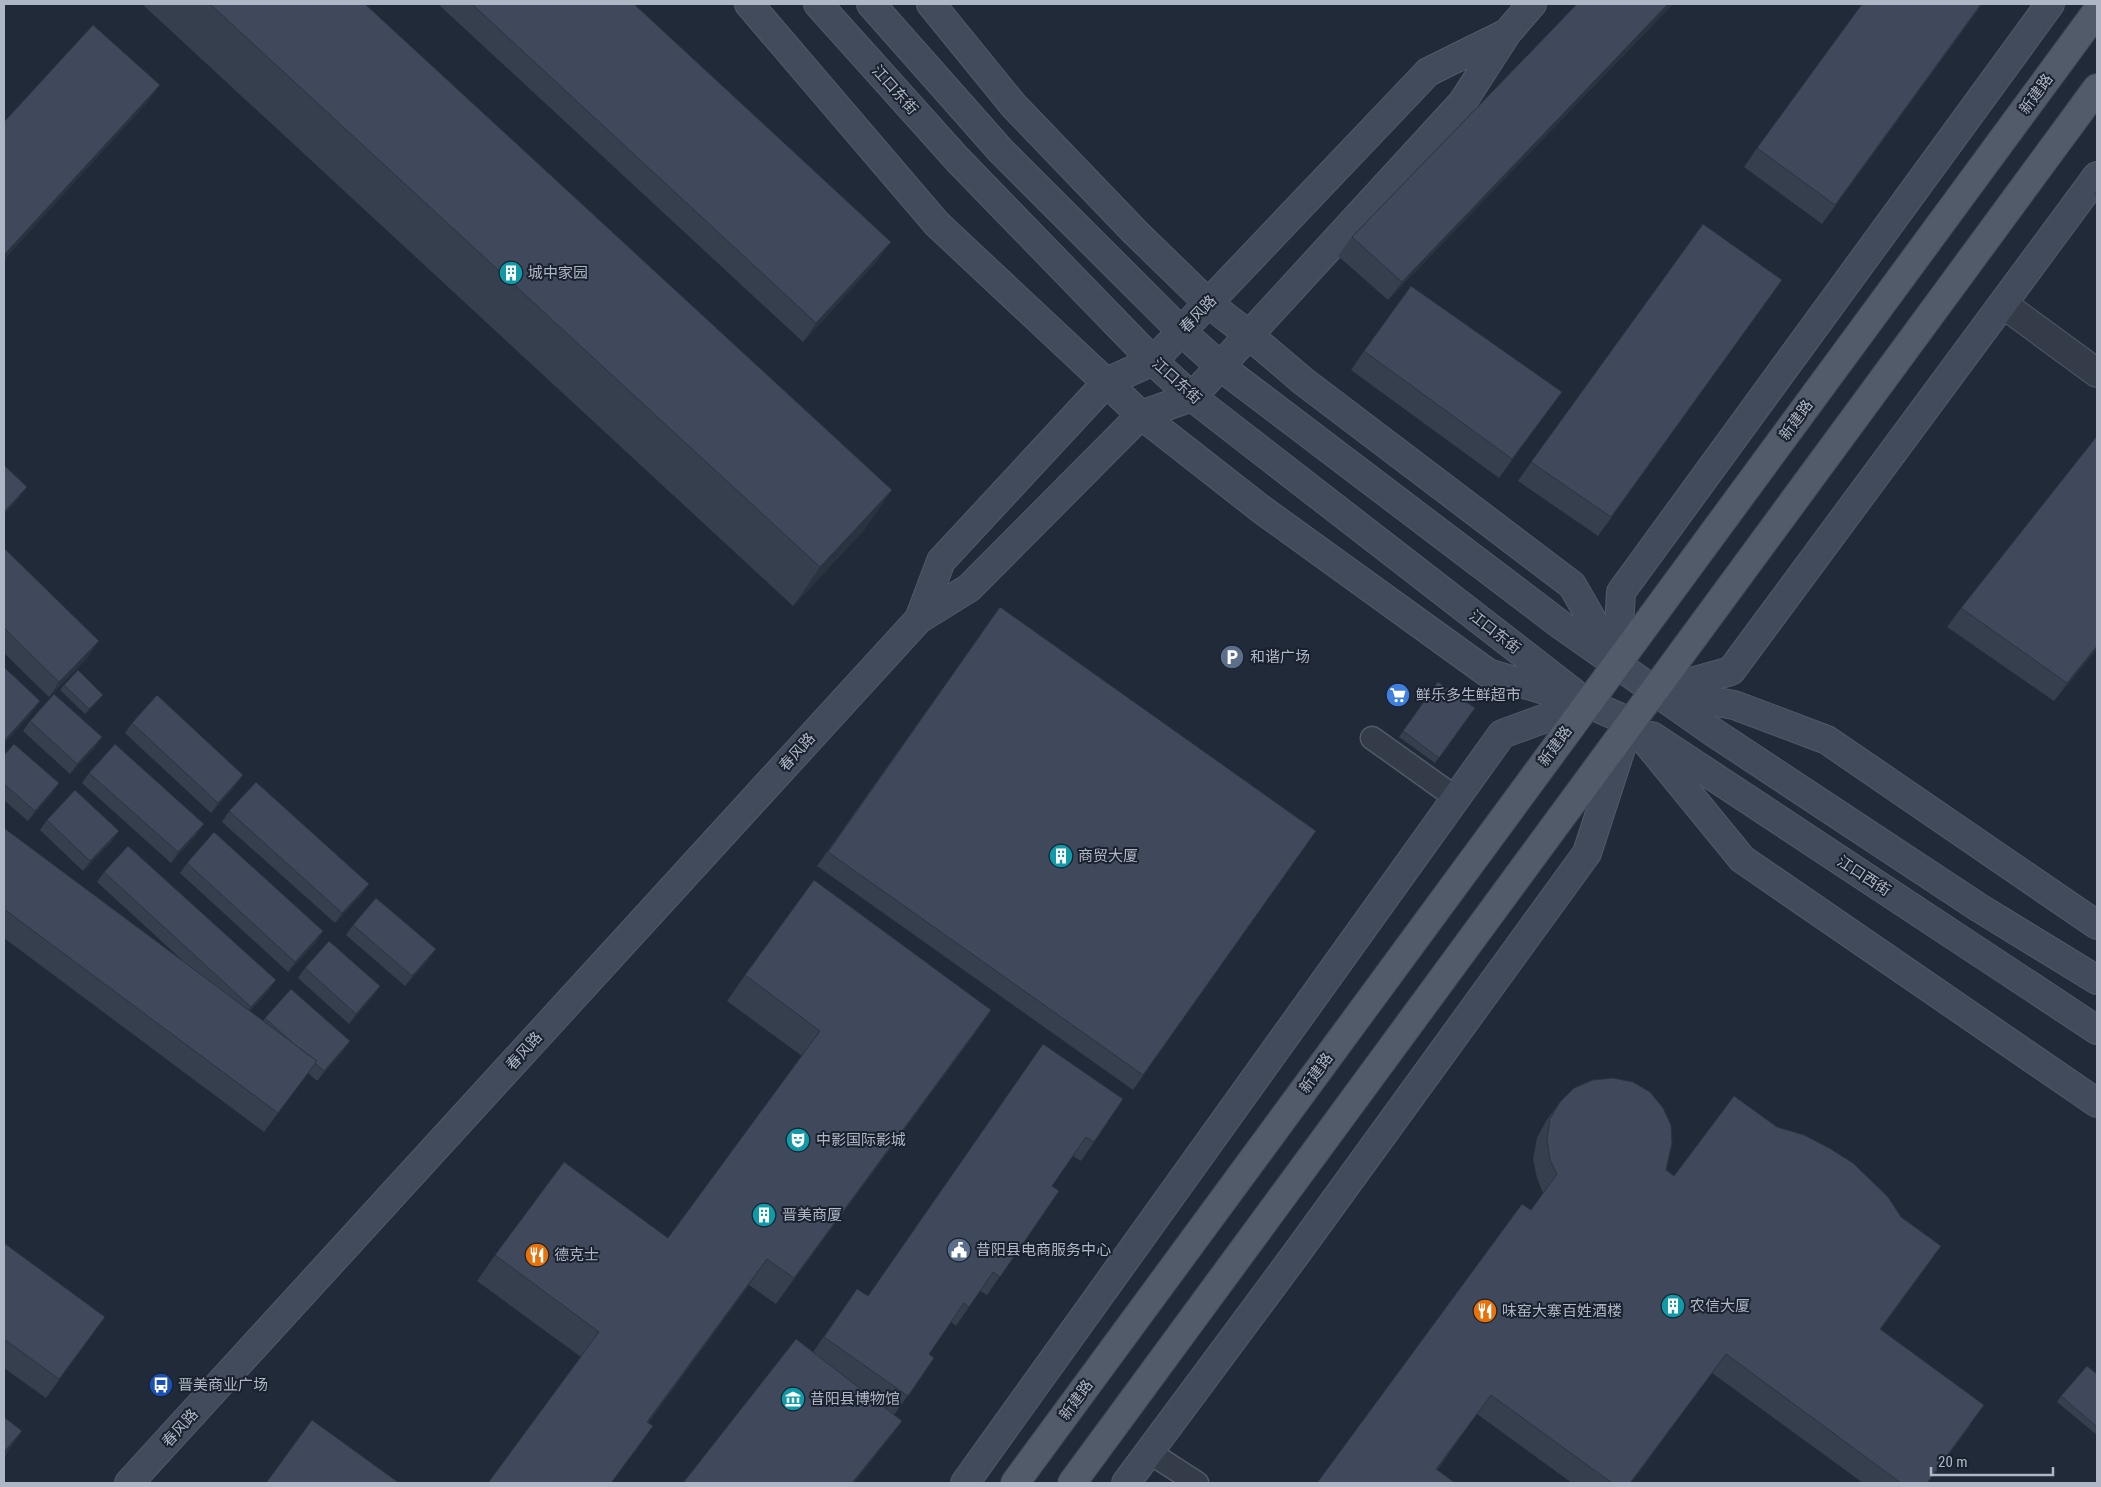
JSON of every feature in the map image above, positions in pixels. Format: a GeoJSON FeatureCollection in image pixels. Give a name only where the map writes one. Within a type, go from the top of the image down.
{"type":"FeatureCollection","features":[{"type":"Feature","properties":{"kind":"main road"},"geometry":{"type":"LineString","coordinates":[[749,4],[937,224],[1142,414],[1261,510],[1488,673],[1587,703]]}},
{"type":"Feature","properties":{"kind":"main road","name":"江口东街"},"geometry":{"type":"LineString","coordinates":[[818,4],[958,160],[1153,361],[1192,397],[1587,703]]}},
{"type":"Feature","properties":{"kind":"main road"},"geometry":{"type":"LineString","coordinates":[[871,4],[1001,151],[1181,331],[1221,366],[1561,625],[1655,692],[1978,907],[2097,980]]}},
{"type":"Feature","properties":{"kind":"main road"},"geometry":{"type":"LineString","coordinates":[[931,4],[1014,106],[1135,232],[1208,303],[1250,335],[1303,381],[1572,585],[1617,664]]}},
{"type":"Feature","properties":{"kind":"main road","name":"春风路"},"geometry":{"type":"LineString","coordinates":[[129,1483],[919,619],[969,588],[1142,414],[1192,397],[1462,103],[1507,32],[1532,4]]}},
{"type":"Feature","properties":{"kind":"main road"},"geometry":{"type":"LineString","coordinates":[[1617,664],[1621,592],[2050,4]]}},
{"type":"Feature","properties":{"kind":"main road","name":"新建路"},"geometry":{"type":"LineString","coordinates":[[1015,1483],[2097,11]]}},
{"type":"Feature","properties":{"kind":"main road","name":"春风路"},"geometry":{"type":"LineString","coordinates":[[919,619],[941,561],[1107,382],[1153,361],[1428,72],[1507,32]]}},
{"type":"Feature","properties":{"kind":"main road"},"geometry":{"type":"LineString","coordinates":[[1072,1483],[2097,88]]}},
{"type":"Feature","properties":{"kind":"main road"},"geometry":{"type":"LineString","coordinates":[[1655,692],[1731,671],[2097,176]]}},
{"type":"Feature","properties":{"kind":"main road"},"geometry":{"type":"LineString","coordinates":[[1655,692],[1734,705],[1827,740],[2097,925]]}},
{"type":"Feature","properties":{"kind":"main road"},"geometry":{"type":"LineString","coordinates":[[965,1483],[1502,734],[1587,703]]}},
{"type":"Feature","properties":{"kind":"main road","name":"江口西街"},"geometry":{"type":"LineString","coordinates":[[1587,703],[1630,722],[2097,1030]]}},
{"type":"Feature","properties":{"kind":"main road"},"geometry":{"type":"LineString","coordinates":[[1630,722],[1742,859],[2097,1103]]}},
{"type":"Feature","properties":{"kind":"main road"},"geometry":{"type":"LineString","coordinates":[[1126,1483],[1587,853],[1630,722]]}},
{"type":"Feature","properties":{"kind":"street"},"geometry":{"type":"LineString","coordinates":[[2003,304],[2097,373]]}},
{"type":"Feature","properties":{"kind":"lane"},"geometry":{"type":"LineString","coordinates":[[1372,738],[1456,798]]}},
{"type":"Feature","properties":{"kind":"lane"},"geometry":{"type":"LineString","coordinates":[[1149,1452],[1197,1483]]}},
{"type":"Feature","properties":{"kind":"building"},"geometry":{"type":"Polygon","coordinates":[[[210,4],[365,4],[892,490],[820,567],[210,4]]]}},
{"type":"Feature","properties":{"kind":"building"},"geometry":{"type":"Polygon","coordinates":[[[472,4],[634,4],[891,242],[816,323],[472,4]]]}},
{"type":"Feature","properties":{"kind":"building"},"geometry":{"type":"Polygon","coordinates":[[[1577,4],[1668,4],[1402,282],[1352,237],[1577,4]]]}},
{"type":"Feature","properties":{"kind":"building"},"geometry":{"type":"Polygon","coordinates":[[[1862,4],[1981,4],[1835,205],[1757,148],[1862,4]]]}},
{"type":"Feature","properties":{"kind":"building"},"geometry":{"type":"Polygon","coordinates":[[[93,25],[160,85],[4,255],[4,122],[93,25]]]}},
{"type":"Feature","properties":{"kind":"building"},"geometry":{"type":"Polygon","coordinates":[[[1703,224],[1782,280],[1611,517],[1531,462],[1703,224]]]}},
{"type":"Feature","properties":{"kind":"building"},"geometry":{"type":"Polygon","coordinates":[[[1411,286],[1562,392],[1512,459],[1364,351],[1411,286]]]}},
{"type":"Feature","properties":{"kind":"building"},"geometry":{"type":"Polygon","coordinates":[[[2097,436],[2097,646],[2067,683],[1961,608],[2097,436]]]}},
{"type":"Feature","properties":{"kind":"building"},"geometry":{"type":"Polygon","coordinates":[[[4,465],[27,487],[4,512],[4,465]]]}},
{"type":"Feature","properties":{"kind":"building"},"geometry":{"type":"Polygon","coordinates":[[[4,548],[99,641],[59,682],[4,628],[4,548]]]}},
{"type":"Feature","properties":{"kind":"building","name":"商贸大厦"},"geometry":{"type":"Polygon","coordinates":[[[1000,607],[1316,831],[1143,1075],[828,852],[1000,607]]]}},
{"type":"Feature","properties":{"kind":"building"},"geometry":{"type":"Polygon","coordinates":[[[4,667],[40,701],[4,741],[4,667]]]}},
{"type":"Feature","properties":{"kind":"building"},"geometry":{"type":"Polygon","coordinates":[[[78,670],[103,695],[89,709],[64,685],[78,670]]]}},
{"type":"Feature","properties":{"kind":"building"},"geometry":{"type":"Polygon","coordinates":[[[1438,682],[1475,708],[1439,758],[1403,731],[1438,682]]]}},
{"type":"Feature","properties":{"kind":"building"},"geometry":{"type":"Polygon","coordinates":[[[54,694],[102,737],[77,764],[30,721],[54,694]]]}},
{"type":"Feature","properties":{"kind":"building"},"geometry":{"type":"Polygon","coordinates":[[[157,695],[243,775],[218,803],[132,723],[157,695]]]}},
{"type":"Feature","properties":{"kind":"building"},"geometry":{"type":"Polygon","coordinates":[[[14,744],[59,783],[35,811],[4,784],[4,755],[14,744]]]}},
{"type":"Feature","properties":{"kind":"building"},"geometry":{"type":"Polygon","coordinates":[[[115,744],[204,824],[178,852],[89,773],[115,744]]]}},
{"type":"Feature","properties":{"kind":"building"},"geometry":{"type":"Polygon","coordinates":[[[256,782],[369,884],[342,913],[229,811],[256,782]]]}},
{"type":"Feature","properties":{"kind":"building"},"geometry":{"type":"Polygon","coordinates":[[[75,790],[119,831],[90,861],[47,820],[75,790]]]}},
{"type":"Feature","properties":{"kind":"building"},"geometry":{"type":"Polygon","coordinates":[[[4,828],[317,1061],[278,1113],[4,909],[4,828]]]}},
{"type":"Feature","properties":{"kind":"building"},"geometry":{"type":"Polygon","coordinates":[[[214,832],[323,931],[295,962],[187,863],[214,832]]]}},
{"type":"Feature","properties":{"kind":"building"},"geometry":{"type":"Polygon","coordinates":[[[128,846],[276,980],[251,1007],[104,872],[128,846]]]}},
{"type":"Feature","properties":{"kind":"building","name":"晋美商厦"},"geometry":{"type":"Polygon","coordinates":[[[814,880],[991,1010],[794,1278],[767,1259],[647,1422],[653,1426],[611,1483],[488,1483],[599,1332],[495,1255],[564,1162],[668,1238],[820,1031],[745,975],[814,880]]]}},
{"type":"Feature","properties":{"kind":"building"},"geometry":{"type":"Polygon","coordinates":[[[376,898],[436,949],[412,976],[353,925],[376,898]]]}},
{"type":"Feature","properties":{"kind":"building"},"geometry":{"type":"Polygon","coordinates":[[[329,941],[380,986],[356,1014],[305,968],[329,941]]]}},
{"type":"Feature","properties":{"kind":"building"},"geometry":{"type":"Polygon","coordinates":[[[291,989],[350,1041],[324,1071],[315,1063],[317,1061],[294,1044],[265,1018],[291,989]]]}},
{"type":"Feature","properties":{"kind":"building","name":"昔阳县电商服务中心"},"geometry":{"type":"Polygon","coordinates":[[[1043,1044],[1123,1099],[1094,1142],[1086,1137],[1052,1186],[1059,1191],[1000,1277],[993,1272],[969,1307],[964,1303],[929,1354],[934,1358],[908,1396],[824,1337],[857,1289],[868,1296],[1043,1044]]]}},
{"type":"Feature","properties":{"kind":"building","name":"农信大厦"},"geometry":{"type":"Polygon","coordinates":[[[1613,1078],[1633,1082],[1650,1092],[1663,1108],[1671,1125],[1672,1143],[1666,1170],[1674,1176],[1734,1096],[1777,1127],[1804,1135],[1853,1163],[1888,1197],[1901,1217],[1941,1246],[1880,1329],[1984,1405],[1927,1483],[1901,1483],[1726,1354],[1630,1483],[1612,1483],[1491,1395],[1436,1469],[1455,1483],[1317,1483],[1522,1204],[1531,1210],[1557,1174],[1550,1160],[1547,1140],[1550,1119],[1560,1102],[1574,1088],[1593,1080],[1613,1078]]]}},
{"type":"Feature","properties":{"kind":"building"},"geometry":{"type":"Polygon","coordinates":[[[4,1243],[105,1317],[59,1379],[4,1339],[4,1243]]]}},
{"type":"Feature","properties":{"kind":"building","name":"昔阳县博物馆"},"geometry":{"type":"Polygon","coordinates":[[[796,1339],[902,1421],[852,1483],[683,1483],[796,1339]]]}},
{"type":"Feature","properties":{"kind":"building"},"geometry":{"type":"Polygon","coordinates":[[[2087,1366],[2097,1374],[2097,1427],[2061,1396],[2087,1366]]]}},
{"type":"Feature","properties":{"kind":"building"},"geometry":{"type":"Polygon","coordinates":[[[4,1417],[22,1431],[4,1452],[4,1417]]]}},
{"type":"Feature","properties":{"kind":"building"},"geometry":{"type":"Polygon","coordinates":[[[312,1420],[399,1483],[266,1483],[312,1420]]]}},
{"type":"Feature","properties":{"kind":"place","name":"城中家园"},"geometry":{"type":"Point","coordinates":[511,273]}},
{"type":"Feature","properties":{"kind":"place","name":"和谐广场"},"geometry":{"type":"Point","coordinates":[1232,657]}},
{"type":"Feature","properties":{"kind":"place","name":"鲜乐多生鲜超市"},"geometry":{"type":"Point","coordinates":[1398,695]}},
{"type":"Feature","properties":{"kind":"place","name":"商贸大厦"},"geometry":{"type":"Point","coordinates":[1061,856]}},
{"type":"Feature","properties":{"kind":"place","name":"中影国际影城"},"geometry":{"type":"Point","coordinates":[798,1140]}},
{"type":"Feature","properties":{"kind":"place","name":"晋美商厦"},"geometry":{"type":"Point","coordinates":[764,1215]}},
{"type":"Feature","properties":{"kind":"place","name":"昔阳县电商服务中心"},"geometry":{"type":"Point","coordinates":[959,1250]}},
{"type":"Feature","properties":{"kind":"place","name":"德克士"},"geometry":{"type":"Point","coordinates":[537,1255]}},
{"type":"Feature","properties":{"kind":"place","name":"农信大厦"},"geometry":{"type":"Point","coordinates":[1673,1306]}},
{"type":"Feature","properties":{"kind":"place","name":"味窑大寨百姓酒楼"},"geometry":{"type":"Point","coordinates":[1485,1311]}},
{"type":"Feature","properties":{"kind":"place","name":"晋美商业广场"},"geometry":{"type":"Point","coordinates":[161,1385]}},
{"type":"Feature","properties":{"kind":"place","name":"昔阳县博物馆"},"geometry":{"type":"Point","coordinates":[793,1399]}}]}
